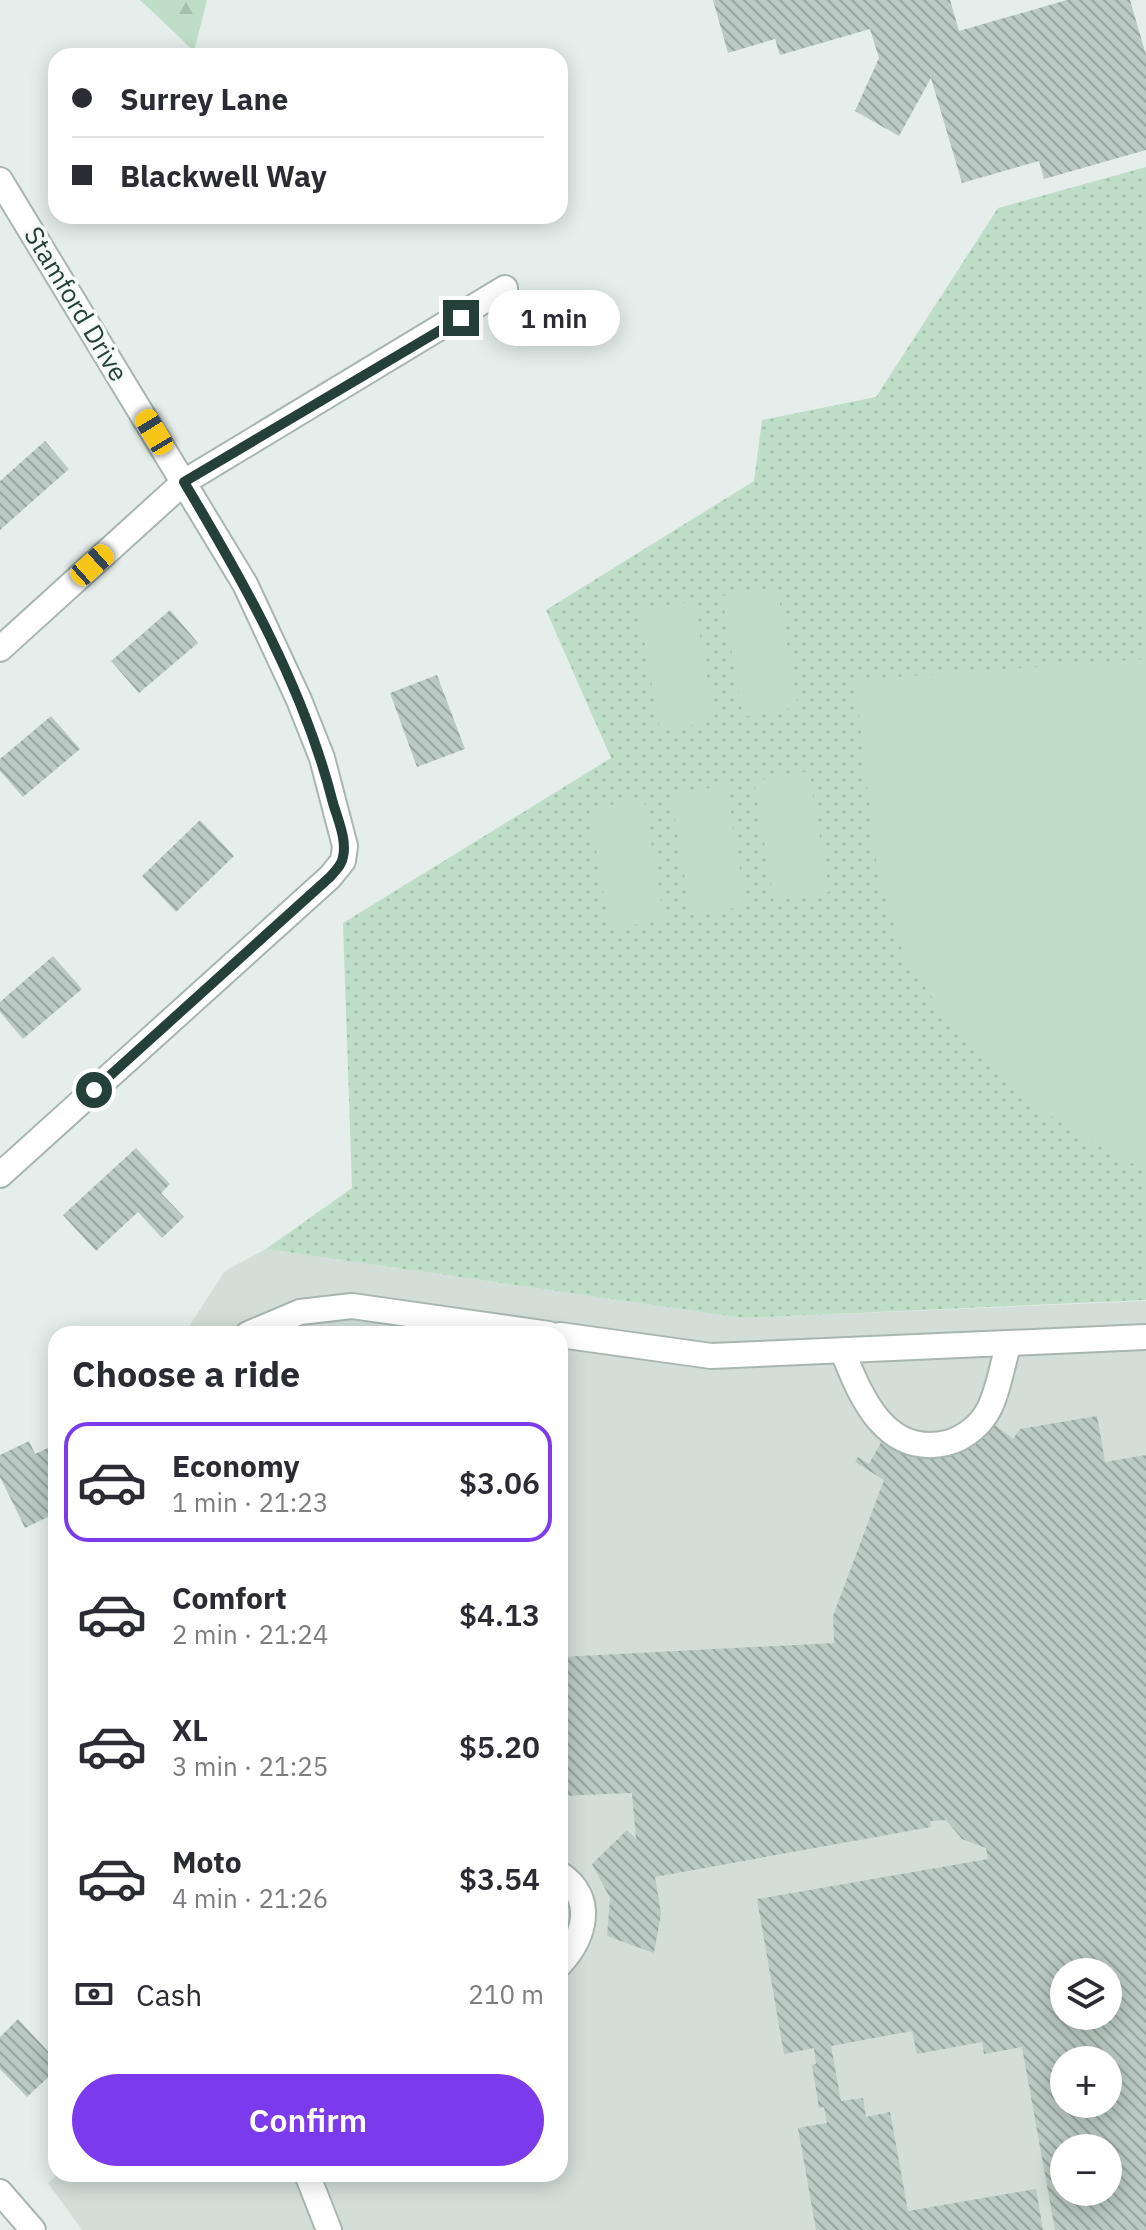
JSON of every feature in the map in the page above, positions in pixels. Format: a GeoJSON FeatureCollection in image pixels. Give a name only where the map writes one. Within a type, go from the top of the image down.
{"type":"FeatureCollection","features":[{"type":"Feature","properties":{"kind":"street","name":"Stamford Drive"},"geometry":{"type":"LineString","coordinates":[[0,180],[245,584],[299,700],[322,758],[345,846],[343,861],[330,877],[0,1175]]}},
{"type":"Feature","properties":{"kind":"street"},"geometry":{"type":"LineString","coordinates":[[0,649],[184,482],[505,288]]}},
{"type":"Feature","properties":{"kind":"street"},"geometry":{"type":"LineString","coordinates":[[267,1326],[300,1312],[352,1306],[493,1326]]}},
{"type":"Feature","properties":{"kind":"street"},"geometry":{"type":"LineString","coordinates":[[568,1336],[711,1356],[1009,1343],[1145,1343]]}},
{"type":"Feature","properties":{"kind":"street"},"geometry":{"type":"LineString","coordinates":[[843,1352],[860,1395],[873,1416],[895,1436],[912,1443],[931,1445],[949,1442],[978,1425],[990,1408],[1009,1343]]}},
{"type":"Feature","properties":{"kind":"street"},"geometry":{"type":"LineString","coordinates":[[568,1883],[581,1897],[584,1917],[579,1940],[568,1954]]}},
{"type":"Feature","properties":{"kind":"street"},"geometry":{"type":"LineString","coordinates":[[310,2182],[329,2230]]}},
{"type":"Feature","properties":{"kind":"street"},"geometry":{"type":"LineString","coordinates":[[0,2192],[33,2230]]}},
{"type":"Feature","properties":{"kind":"shaded area"},"geometry":{"type":"Polygon","coordinates":[[[266,1249],[743,1318],[1146,1301],[1146,2230],[82,2230],[48,2183],[568,2182],[568,1326],[189,1326],[225,1271],[266,1249]]]}},
{"type":"Feature","properties":{"kind":"green space"},"geometry":{"type":"Polygon","coordinates":[[[140,0],[207,0],[195,48],[191,48],[140,0]]]}},
{"type":"Feature","properties":{"kind":"green space"},"geometry":{"type":"Polygon","coordinates":[[[1146,167],[1146,1300],[743,1318],[266,1249],[352,1188],[343,923],[611,758],[546,610],[754,481],[762,420],[876,397],[998,208],[1146,167]]]}},
{"type":"Feature","properties":{"kind":"green space"},"geometry":{"type":"Polygon","coordinates":[[[777,587],[798,707],[743,717],[722,596],[777,587]]]}},
{"type":"Feature","properties":{"kind":"green space"},"geometry":{"type":"Polygon","coordinates":[[[694,601],[715,721],[660,731],[639,610],[694,601]]]}},
{"type":"Feature","properties":{"kind":"green space"},"geometry":{"type":"Polygon","coordinates":[[[1146,659],[1146,1170],[1109,1152],[1027,1102],[958,1032],[905,960],[877,868],[855,680],[1146,659]]]}},
{"type":"Feature","properties":{"kind":"green space"},"geometry":{"type":"Polygon","coordinates":[[[809,771],[829,892],[774,901],[754,781],[809,771]]]}},
{"type":"Feature","properties":{"kind":"green space"},"geometry":{"type":"Polygon","coordinates":[[[726,785],[746,906],[691,915],[671,795],[726,785]]]}},
{"type":"Feature","properties":{"kind":"green space"},"geometry":{"type":"Polygon","coordinates":[[[644,799],[664,920],[610,929],[589,809],[644,799]]]}},
{"type":"Feature","properties":{"kind":"building"},"geometry":{"type":"Polygon","coordinates":[[[713,0],[950,0],[959,31],[1067,0],[1130,0],[1146,55],[1146,150],[1044,179],[1039,161],[962,183],[931,78],[899,136],[855,111],[879,58],[870,29],[780,55],[775,39],[728,53],[713,0]]]}},
{"type":"Feature","properties":{"kind":"building"},"geometry":{"type":"Polygon","coordinates":[[[45,441],[69,469],[0,530],[0,481],[45,441]]]}},
{"type":"Feature","properties":{"kind":"building"},"geometry":{"type":"Polygon","coordinates":[[[170,610],[198,643],[139,693],[111,661],[170,610]]]}},
{"type":"Feature","properties":{"kind":"building"},"geometry":{"type":"Polygon","coordinates":[[[437,675],[465,749],[417,767],[390,693],[437,675]]]}},
{"type":"Feature","properties":{"kind":"building"},"geometry":{"type":"Polygon","coordinates":[[[51,716],[80,749],[23,797],[0,771],[0,759],[51,716]]]}},
{"type":"Feature","properties":{"kind":"building"},"geometry":{"type":"Polygon","coordinates":[[[200,820],[234,856],[176,912],[142,876],[200,820]]]}},
{"type":"Feature","properties":{"kind":"building"},"geometry":{"type":"Polygon","coordinates":[[[53,956],[82,989],[23,1039],[0,1012],[0,1002],[53,956]]]}},
{"type":"Feature","properties":{"kind":"building"},"geometry":{"type":"Polygon","coordinates":[[[136,1148],[170,1184],[161,1193],[184,1217],[162,1238],[138,1212],[96,1251],[63,1215],[136,1148]]]}},
{"type":"Feature","properties":{"kind":"building"},"geometry":{"type":"Polygon","coordinates":[[[979,1412],[1013,1439],[1020,1429],[1097,1416],[1105,1462],[1146,1455],[1146,2230],[1055,2230],[1051,2206],[1122,2206],[1122,2134],[1050,2134],[1050,2202],[1022,2047],[984,2054],[982,2042],[917,2054],[912,2031],[831,2046],[841,2101],[863,2098],[866,2117],[890,2112],[908,2211],[1036,2189],[1043,2230],[816,2230],[798,2128],[827,2123],[824,2107],[819,2108],[812,2065],[816,2064],[814,2048],[784,2054],[757,1899],[988,1859],[986,1848],[962,1839],[946,1820],[930,1821],[931,1827],[655,1877],[661,1914],[654,1953],[607,1936],[610,1898],[592,1864],[627,1830],[636,1839],[632,1793],[568,1796],[568,1657],[834,1643],[833,1616],[884,1480],[855,1462],[858,1457],[869,1464],[890,1426],[900,1432],[948,1434],[979,1412]]]}},
{"type":"Feature","properties":{"kind":"building"},"geometry":{"type":"Polygon","coordinates":[[[29,1441],[35,1454],[48,1448],[48,1517],[25,1528],[0,1477],[0,1455],[29,1441]]]}},
{"type":"Feature","properties":{"kind":"building"},"geometry":{"type":"Polygon","coordinates":[[[18,2019],[48,2051],[48,2077],[27,2097],[0,2069],[0,2037],[18,2019]]]}},
{"type":"Feature","properties":{"kind":"route"},"geometry":{"type":"LineString","coordinates":[[94,1090],[330,877],[343,861],[345,846],[322,758],[299,700],[245,584],[184,482],[461,318]]}}]}
